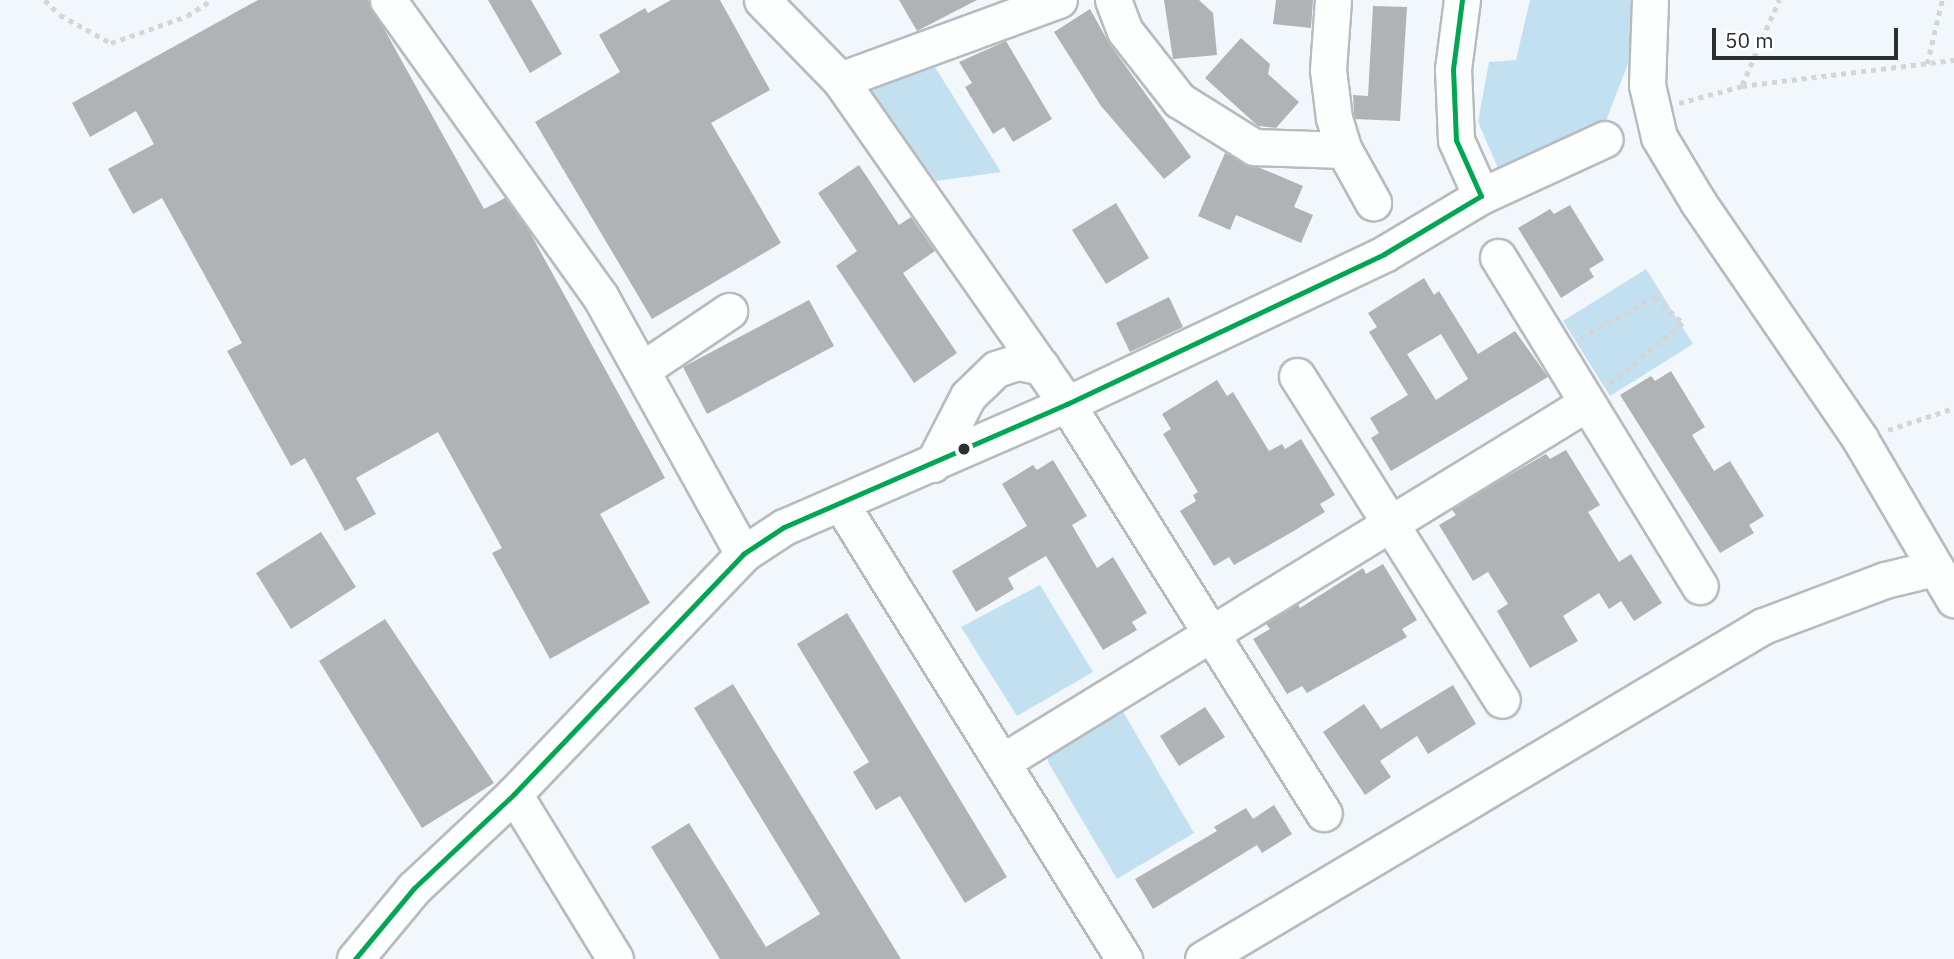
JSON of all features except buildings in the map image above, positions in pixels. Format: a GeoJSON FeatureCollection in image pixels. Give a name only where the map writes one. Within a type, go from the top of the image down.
{"type":"FeatureCollection","features":[{"type":"Feature","properties":{"kind":"street"},"geometry":{"type":"LineString","coordinates":[[388,0],[600,296],[643,369],[743,554]]}},
{"type":"Feature","properties":{"kind":"street"},"geometry":{"type":"LineString","coordinates":[[762,0],[840,80],[1067,404],[1324,813]]}},
{"type":"Feature","properties":{"kind":"street"},"geometry":{"type":"LineString","coordinates":[[840,80],[1007,9],[1059,0]]}},
{"type":"Feature","properties":{"kind":"street"},"geometry":{"type":"LineString","coordinates":[[1113,0],[1125,31],[1179,100],[1254,147],[1344,150]]}},
{"type":"Feature","properties":{"kind":"street"},"geometry":{"type":"LineString","coordinates":[[1333,0],[1328,70],[1334,118],[1344,150],[1374,202]]}},
{"type":"Feature","properties":{"kind":"street"},"geometry":{"type":"LineString","coordinates":[[1462,0],[1453,69],[1456,140],[1481,195]]}},
{"type":"Feature","properties":{"kind":"street"},"geometry":{"type":"LineString","coordinates":[[1650,0],[1647,85],[1651,111],[1676,169],[1860,439],[1954,599]]}},
{"type":"Feature","properties":{"kind":"street"},"geometry":{"type":"LineString","coordinates":[[355,959],[414,888],[513,794],[743,554],[784,527],[1067,404],[1384,254],[1481,195],[1605,139]]}},
{"type":"Feature","properties":{"kind":"street"},"geometry":{"type":"LineString","coordinates":[[1498,257],[1700,586]]}},
{"type":"Feature","properties":{"kind":"street"},"geometry":{"type":"LineString","coordinates":[[643,369],[729,311]]}},
{"type":"Feature","properties":{"kind":"street"},"geometry":{"type":"LineString","coordinates":[[933,464],[968,396],[996,369],[1017,362],[1042,368]]}},
{"type":"Feature","properties":{"kind":"street"},"geometry":{"type":"LineString","coordinates":[[1297,376],[1502,700]]}},
{"type":"Feature","properties":{"kind":"street"},"geometry":{"type":"LineString","coordinates":[[1002,762],[1587,403]]}},
{"type":"Feature","properties":{"kind":"street"},"geometry":{"type":"LineString","coordinates":[[841,504],[1124,959]]}},
{"type":"Feature","properties":{"kind":"street"},"geometry":{"type":"LineString","coordinates":[[1203,959],[1763,626],[1885,580],[1935,568]]}},
{"type":"Feature","properties":{"kind":"street"},"geometry":{"type":"LineString","coordinates":[[513,794],[615,959]]}},
{"type":"Feature","properties":{"kind":"path"},"geometry":{"type":"LineString","coordinates":[[46,0],[60,15],[111,43],[187,16],[212,0]]}},
{"type":"Feature","properties":{"kind":"path"},"geometry":{"type":"LineString","coordinates":[[1742,86],[1779,0]]}},
{"type":"Feature","properties":{"kind":"path"},"geometry":{"type":"LineString","coordinates":[[1927,64],[1942,0]]}},
{"type":"Feature","properties":{"kind":"path"},"geometry":{"type":"LineString","coordinates":[[1651,111],[1742,86],[1954,60]]}},
{"type":"Feature","properties":{"kind":"path"},"geometry":{"type":"LineString","coordinates":[[1556,352],[1656,297],[1683,323],[1587,403]]}},
{"type":"Feature","properties":{"kind":"path"},"geometry":{"type":"LineString","coordinates":[[1860,439],[1954,408]]}},
{"type":"Feature","properties":{"kind":"shaded area"},"geometry":{"type":"Polygon","coordinates":[[[1530,0],[1632,0],[1629,61],[1606,121],[1500,173],[1478,122],[1489,62],[1516,60],[1530,0]]]}},
{"type":"Feature","properties":{"kind":"shaded area"},"geometry":{"type":"Polygon","coordinates":[[[931,61],[1001,172],[936,181],[870,90],[931,61]]]}},
{"type":"Feature","properties":{"kind":"shaded area"},"geometry":{"type":"Polygon","coordinates":[[[1646,269],[1693,344],[1610,396],[1563,321],[1646,269]]]}},
{"type":"Feature","properties":{"kind":"shaded area"},"geometry":{"type":"Polygon","coordinates":[[[1040,585],[1093,672],[1017,716],[961,627],[1040,585]]]}},
{"type":"Feature","properties":{"kind":"shaded area"},"geometry":{"type":"Polygon","coordinates":[[[1122,710],[1194,833],[1117,879],[1048,762],[1048,753],[1122,710]]]}},
{"type":"Feature","properties":{"kind":"transit line"},"geometry":{"type":"LineString","coordinates":[[355,959],[414,888],[514,794],[743,554],[784,527],[1067,404],[1384,254],[1481,196],[1456,140],[1453,69],[1462,0]]}}]}
